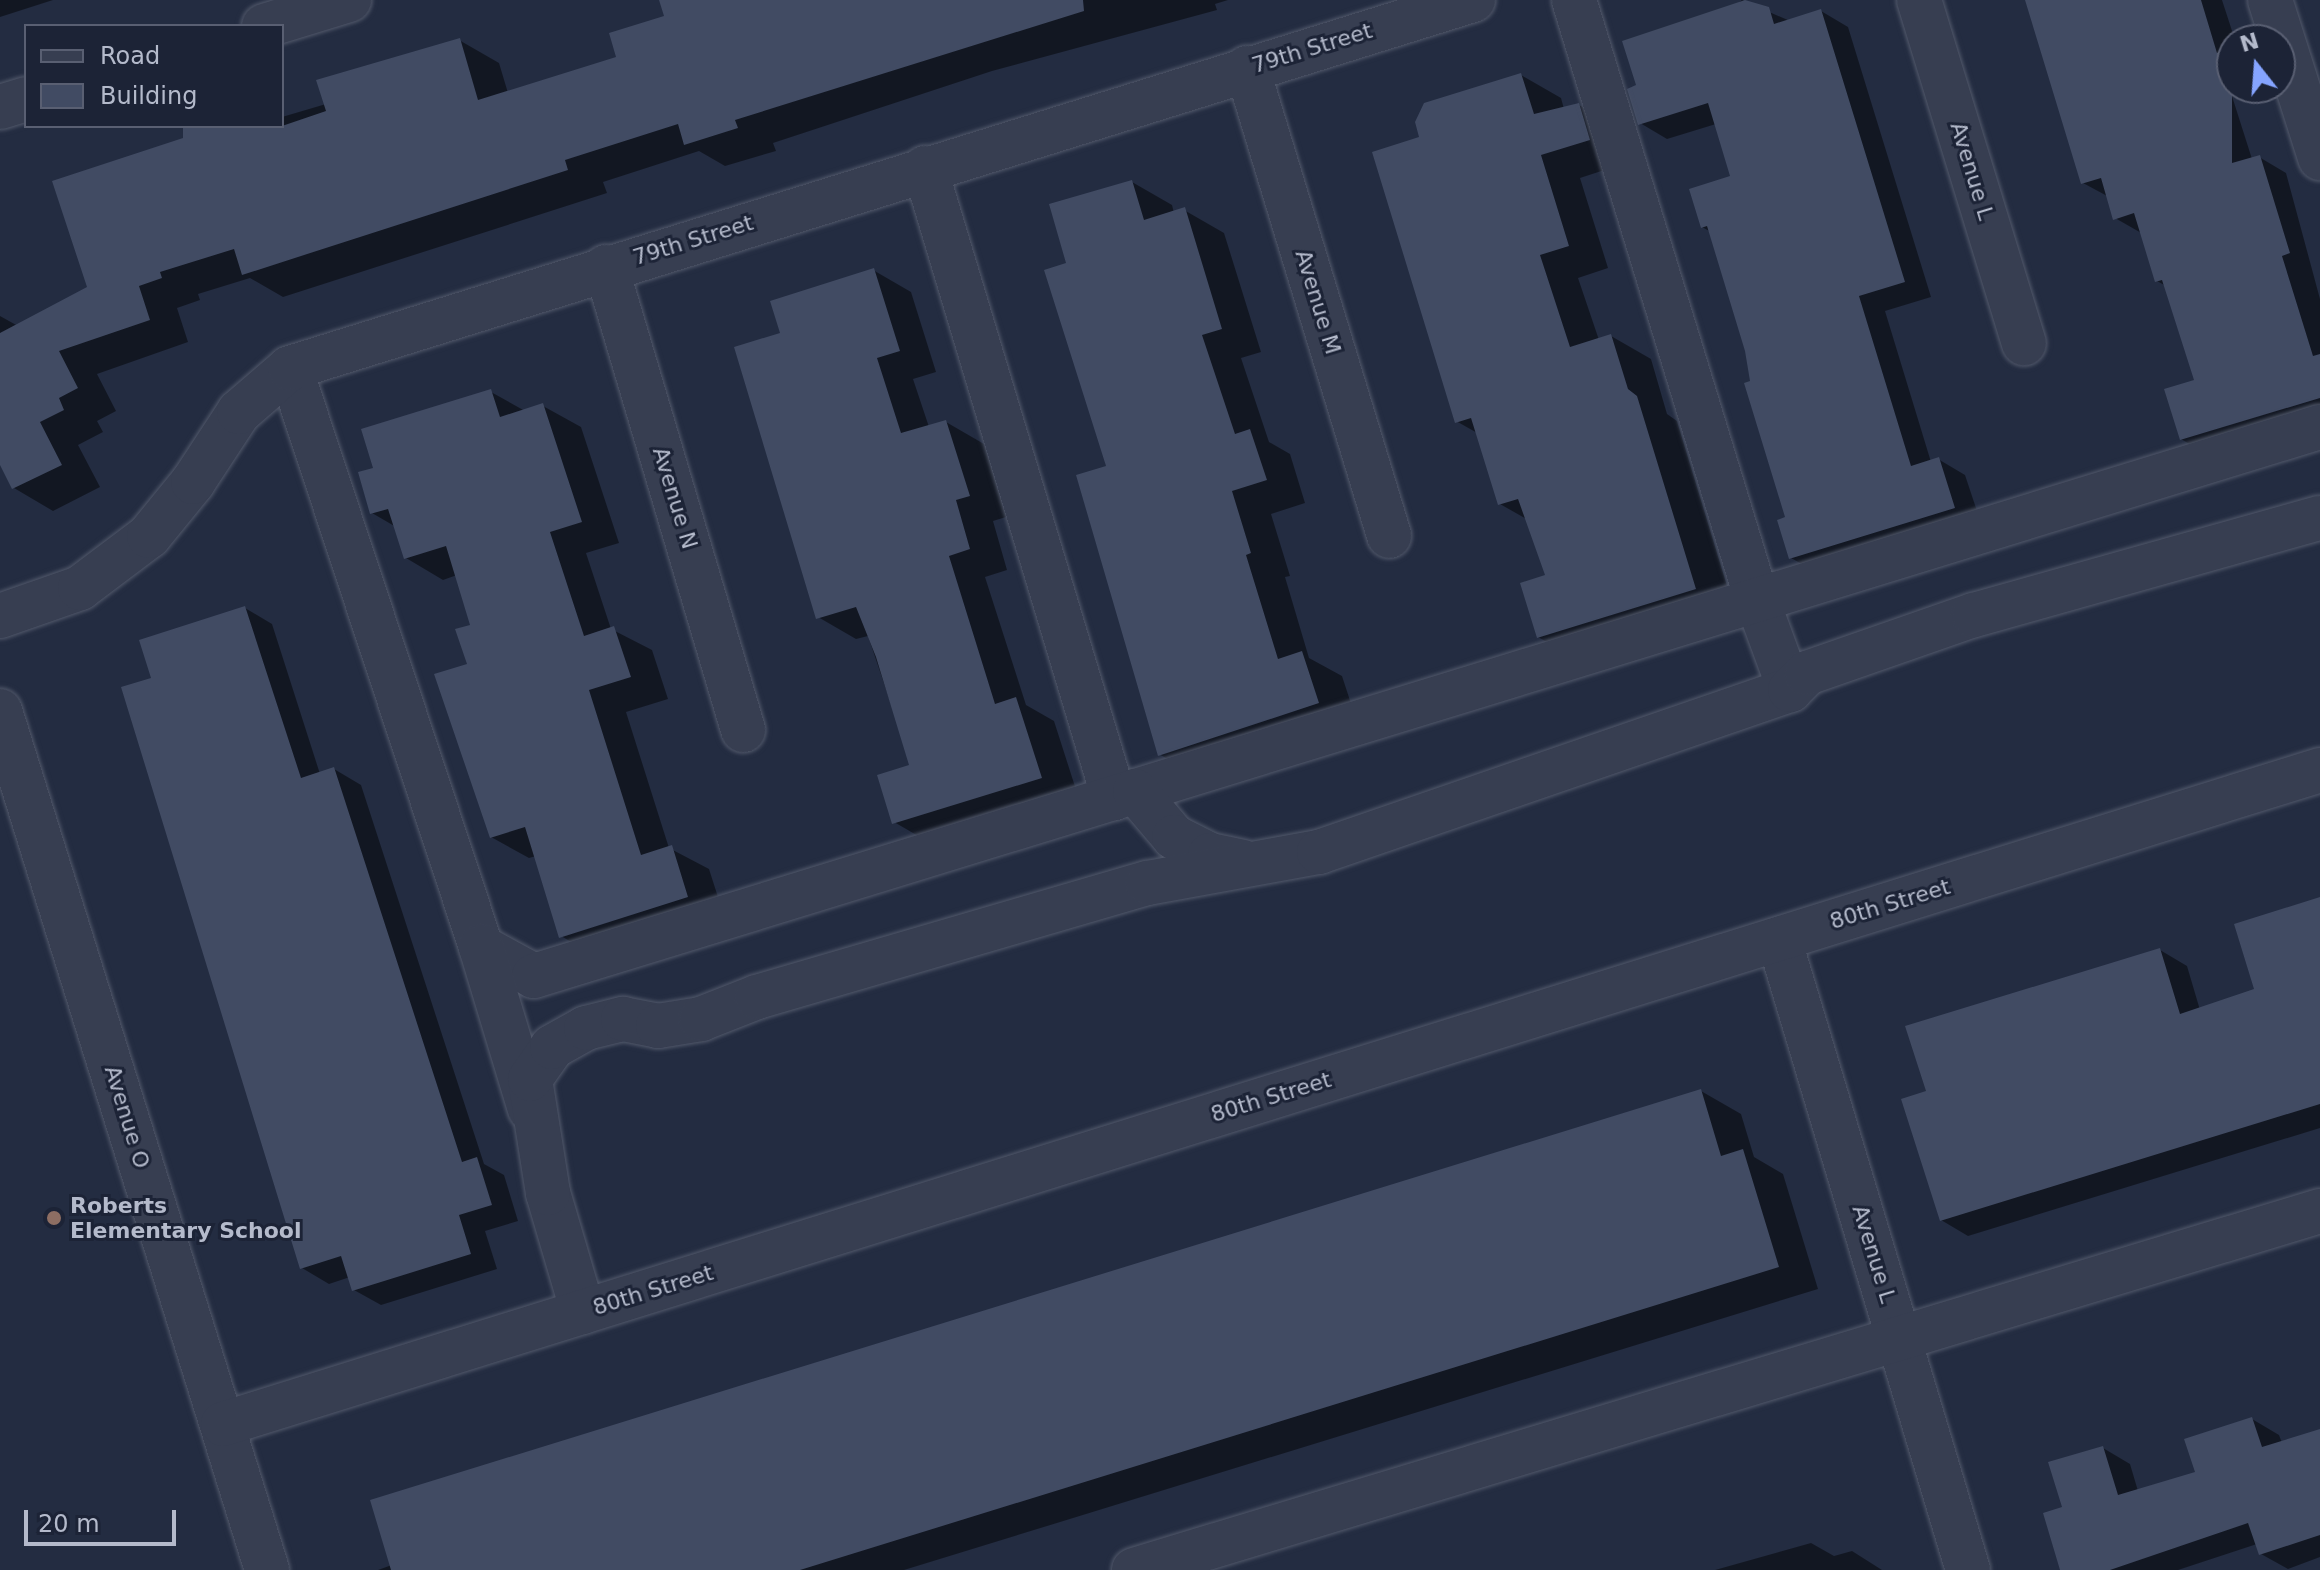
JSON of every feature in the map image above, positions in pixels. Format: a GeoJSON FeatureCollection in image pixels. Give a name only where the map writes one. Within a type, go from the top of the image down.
{"type":"FeatureCollection","features":[{"type":"Feature","properties":{"kind":"street"},"geometry":{"type":"LineString","coordinates":[[271,24],[349,0]]}},
{"type":"Feature","properties":{"kind":"street","name":"79th Street"},"geometry":{"type":"LineString","coordinates":[[0,616],[80,588],[149,536],[193,482],[239,412],[290,368],[606,267],[1473,0]]}},
{"type":"Feature","properties":{"kind":"street"},"geometry":{"type":"LineString","coordinates":[[1574,0],[1757,600],[1790,690]]}},
{"type":"Feature","properties":{"kind":"street","name":"Avenue L"},"geometry":{"type":"LineString","coordinates":[[1919,0],[2024,343]]}},
{"type":"Feature","properties":{"kind":"street"},"geometry":{"type":"LineString","coordinates":[[2270,0],[2320,158]]}},
{"type":"Feature","properties":{"kind":"street","name":"Avenue M"},"geometry":{"type":"LineString","coordinates":[[1247,68],[1389,536]]}},
{"type":"Feature","properties":{"kind":"street"},"geometry":{"type":"LineString","coordinates":[[0,107],[24,100]]}},
{"type":"Feature","properties":{"kind":"street"},"geometry":{"type":"LineString","coordinates":[[925,168],[1124,795],[1174,837],[1210,855],[1249,863]]}},
{"type":"Feature","properties":{"kind":"street","name":"Avenue N"},"geometry":{"type":"LineString","coordinates":[[606,267],[743,730]]}},
{"type":"Feature","properties":{"kind":"street"},"geometry":{"type":"LineString","coordinates":[[290,368],[481,947],[533,1119],[548,1193],[583,1312]]}},
{"type":"Feature","properties":{"kind":"street"},"geometry":{"type":"LineString","coordinates":[[481,947],[534,976],[2320,427]]}},
{"type":"Feature","properties":{"kind":"street"},"geometry":{"type":"LineString","coordinates":[[533,1119],[530,1079],[552,1047],[586,1028],[623,1019],[658,1026],[722,1013],[757,997],[1148,883],[1319,852],[1790,690],[1807,673],[1974,615],[2320,518]]}},
{"type":"Feature","properties":{"kind":"street","name":"Avenue O"},"geometry":{"type":"LineString","coordinates":[[0,711],[267,1570]]}},
{"type":"Feature","properties":{"kind":"street","name":"80th Street"},"geometry":{"type":"LineString","coordinates":[[223,1424],[2320,770]]}},
{"type":"Feature","properties":{"kind":"street","name":"Avenue L"},"geometry":{"type":"LineString","coordinates":[[1779,939],[1968,1570]]}},
{"type":"Feature","properties":{"kind":"street"},"geometry":{"type":"LineString","coordinates":[[1134,1570],[2320,1211]]}},
{"type":"Feature","properties":{"kind":"building"},"geometry":{"type":"Polygon","coordinates":[[[659,0],[1083,0],[1084,11],[735,120],[738,128],[684,145],[678,124],[565,160],[568,170],[242,275],[234,249],[160,272],[162,278],[139,286],[150,320],[59,351],[78,388],[59,398],[64,410],[40,422],[62,465],[12,489],[0,465],[0,333],[87,287],[52,181],[183,138],[183,128],[284,128],[284,125],[326,111],[316,80],[460,38],[478,100],[616,57],[609,33],[664,16],[659,0]]]}},
{"type":"Feature","properties":{"kind":"building"},"geometry":{"type":"Polygon","coordinates":[[[1745,0],[1769,7],[1774,24],[1821,9],[1905,282],[1859,296],[1911,466],[1939,457],[1955,508],[1789,559],[1777,520],[1785,517],[1744,383],[1750,381],[1745,351],[1707,226],[1701,228],[1689,189],[1730,176],[1708,103],[1638,125],[1627,89],[1636,85],[1622,41],[1745,0]]]}},
{"type":"Feature","properties":{"kind":"building"},"geometry":{"type":"Polygon","coordinates":[[[2025,0],[2201,0],[2216,50],[2216,104],[2232,104],[2232,163],[2260,155],[2290,253],[2282,256],[2313,356],[2320,354],[2320,398],[2180,440],[2164,389],[2194,380],[2162,280],[2155,282],[2134,213],[2113,220],[2101,178],[2081,184],[2025,0]]]}},
{"type":"Feature","properties":{"kind":"building"},"geometry":{"type":"Polygon","coordinates":[[[1521,73],[1534,114],[1579,103],[1590,140],[1541,155],[1569,246],[1540,255],[1570,347],[1611,334],[1628,389],[1637,396],[1696,589],[1537,638],[1520,583],[1545,575],[1518,499],[1498,505],[1471,418],[1455,423],[1372,152],[1419,137],[1415,122],[1424,103],[1521,73]]]}},
{"type":"Feature","properties":{"kind":"building"},"geometry":{"type":"Polygon","coordinates":[[[1132,180],[1144,220],[1185,207],[1222,329],[1202,335],[1235,434],[1250,429],[1267,480],[1232,491],[1251,553],[1246,555],[1278,659],[1302,651],[1319,703],[1158,756],[1076,475],[1106,466],[1044,270],[1066,263],[1049,204],[1132,180]]]}},
{"type":"Feature","properties":{"kind":"building"},"geometry":{"type":"Polygon","coordinates":[[[874,268],[900,351],[877,358],[901,433],[946,420],[970,496],[956,500],[970,549],[949,556],[995,704],[1016,697],[1042,778],[892,824],[877,775],[909,765],[876,657],[856,607],[816,619],[734,347],[780,333],[770,301],[874,268]]]}},
{"type":"Feature","properties":{"kind":"building"},"geometry":{"type":"Polygon","coordinates":[[[491,389],[500,417],[543,403],[582,522],[550,532],[584,636],[614,626],[631,677],[589,690],[641,855],[672,845],[688,897],[559,938],[525,827],[490,838],[434,674],[467,664],[455,629],[470,625],[446,546],[404,559],[388,509],[370,514],[358,472],[373,468],[361,429],[491,389]]]}},
{"type":"Feature","properties":{"kind":"building"},"geometry":{"type":"Polygon","coordinates":[[[245,606],[301,778],[334,767],[462,1162],[477,1157],[492,1205],[459,1215],[471,1254],[352,1291],[341,1256],[300,1269],[121,687],[151,678],[139,640],[245,606]]]}},
{"type":"Feature","properties":{"kind":"building"},"geometry":{"type":"Polygon","coordinates":[[[2320,897],[2320,1104],[1940,1221],[1901,1099],[1926,1091],[1905,1026],[2160,948],[2180,1014],[2254,989],[2234,924],[2320,897]]]}},
{"type":"Feature","properties":{"kind":"building"},"geometry":{"type":"Polygon","coordinates":[[[1701,1089],[1721,1156],[1743,1149],[1779,1267],[800,1570],[391,1570],[370,1500],[1701,1089]]]}},
{"type":"Feature","properties":{"kind":"building"},"geometry":{"type":"Polygon","coordinates":[[[2252,1417],[2262,1447],[2320,1429],[2320,1535],[2259,1555],[2248,1523],[2110,1570],[2060,1570],[2043,1513],[2062,1507],[2048,1462],[2103,1446],[2118,1495],[2195,1472],[2184,1439],[2252,1417]]]}},
{"type":"Feature","properties":{"kind":"place","name":"Roberts Elementary School"},"geometry":{"type":"Point","coordinates":[54,1218]}}]}
